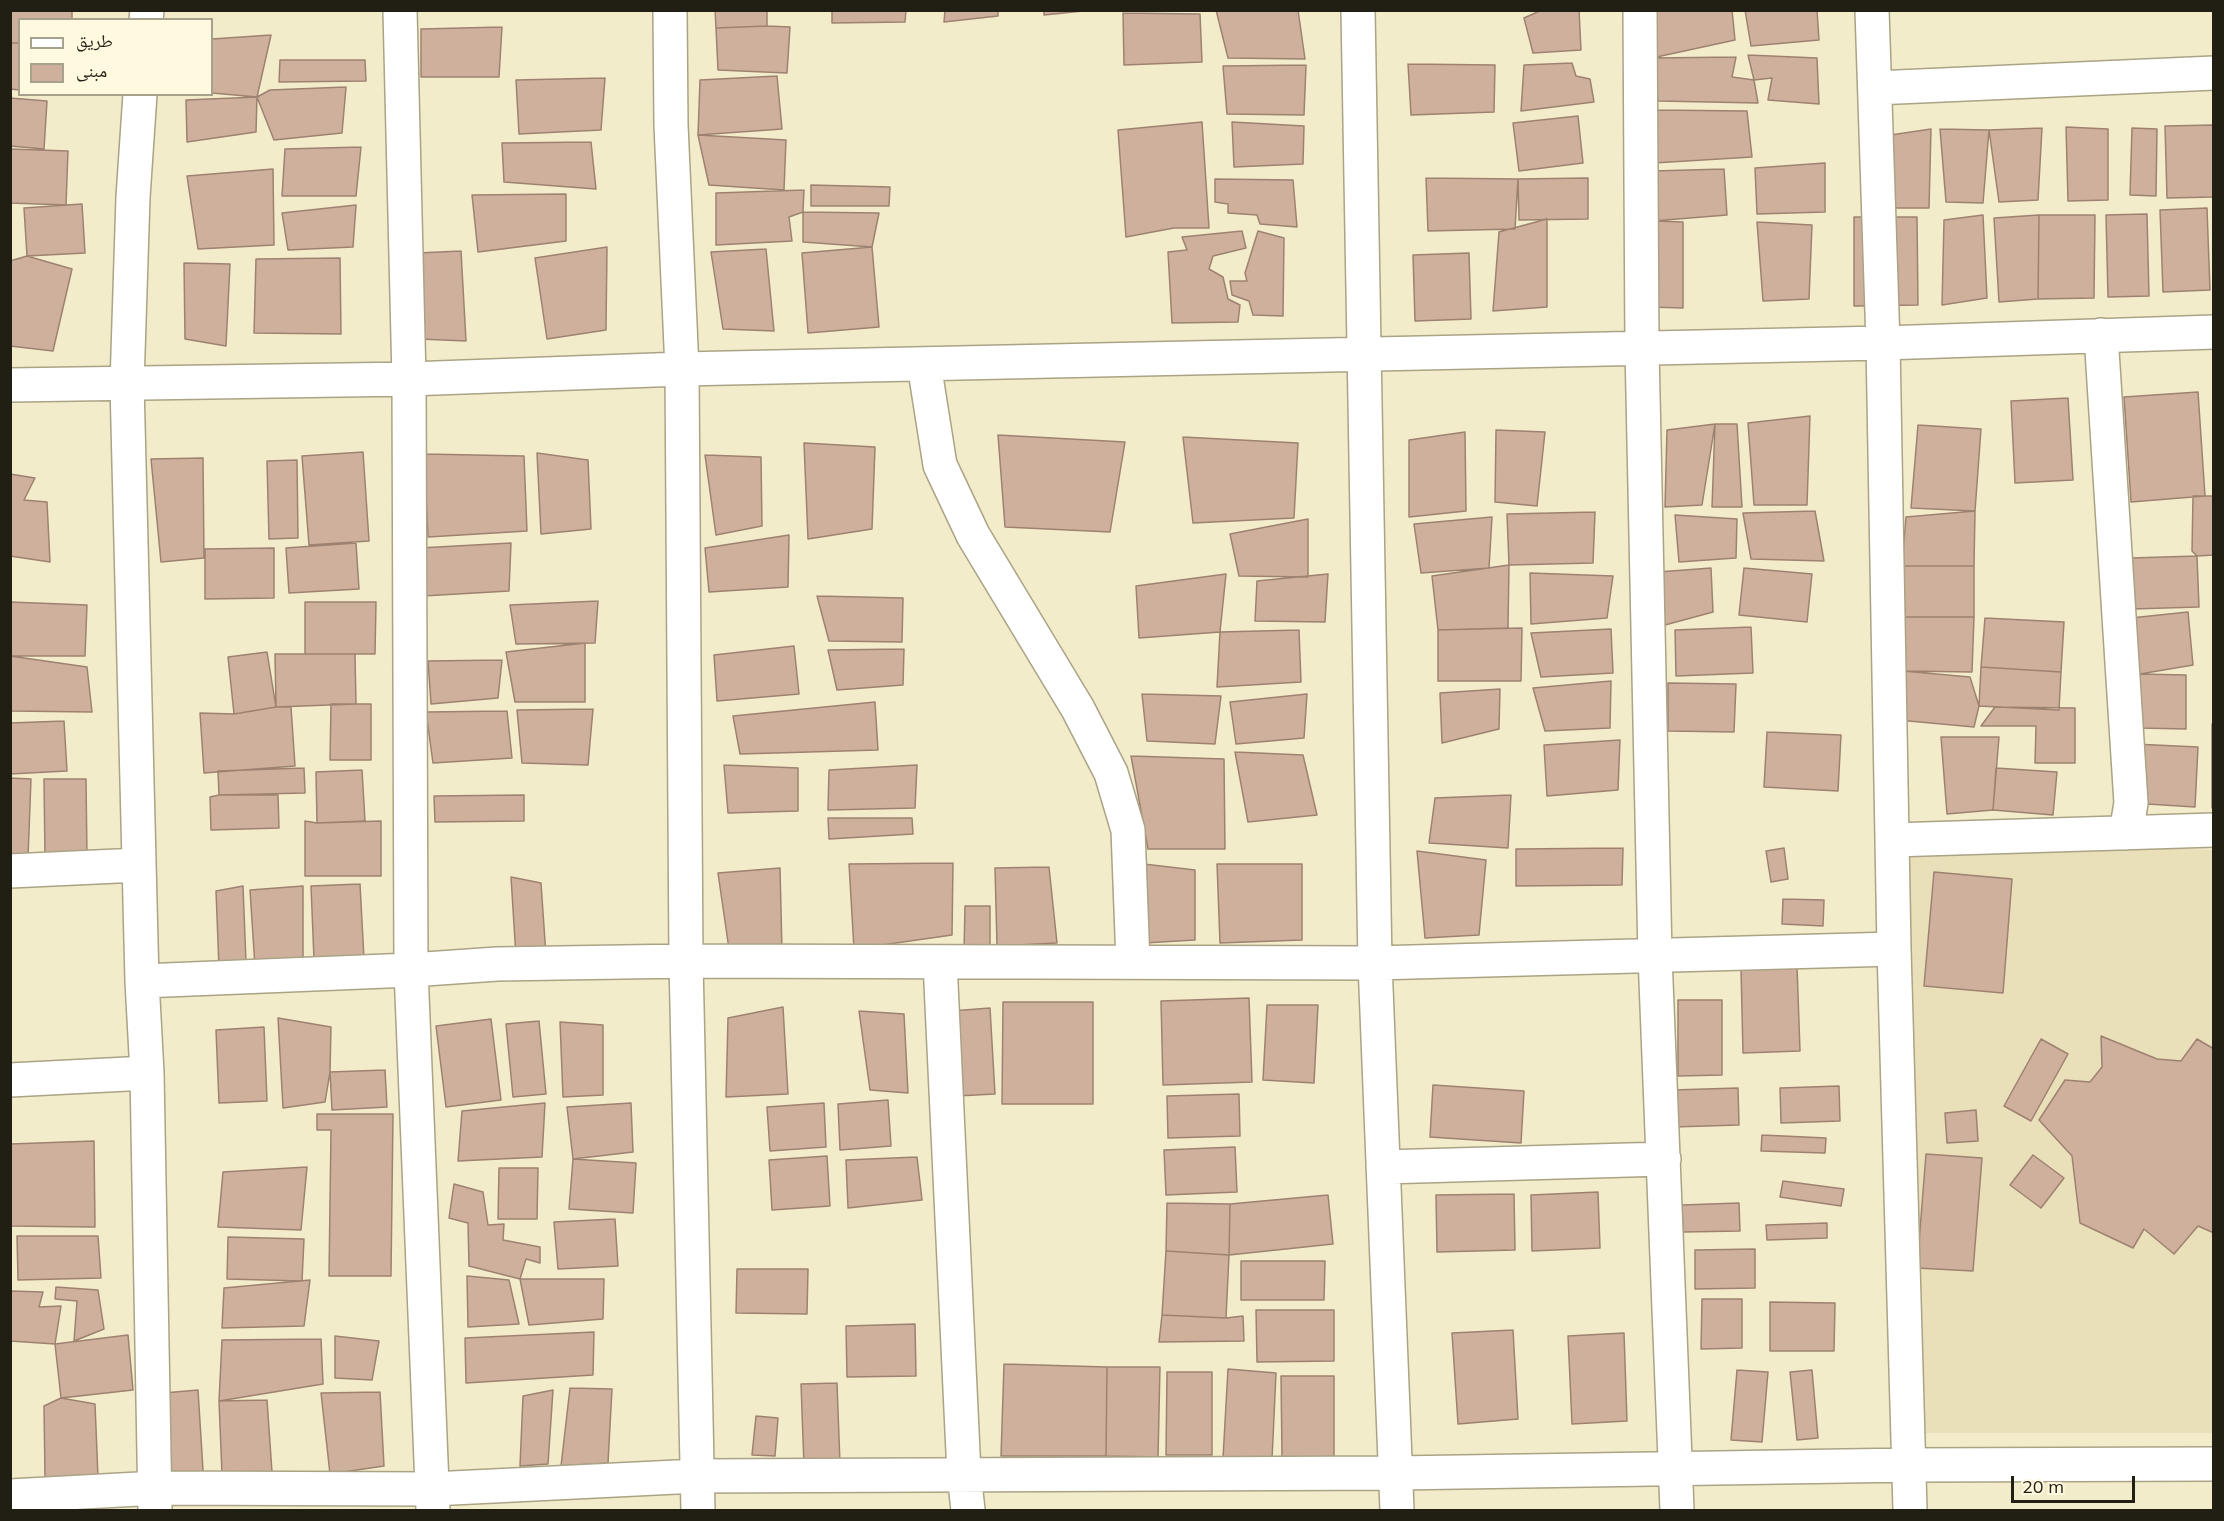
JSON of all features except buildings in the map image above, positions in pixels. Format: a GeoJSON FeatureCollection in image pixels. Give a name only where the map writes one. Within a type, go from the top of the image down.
{"type":"FeatureCollection","features":[{"type":"Feature","properties":{"kind":"street"},"geometry":{"type":"LineString","coordinates":[[400,10],[409,379],[411,970],[433,1499]]}},
{"type":"Feature","properties":{"kind":"street"},"geometry":{"type":"LineString","coordinates":[[670,10],[671,125],[682,369],[686,961],[698,1510]]}},
{"type":"Feature","properties":{"kind":"street"},"geometry":{"type":"LineString","coordinates":[[1358,10],[1375,963],[1397,1510]]}},
{"type":"Feature","properties":{"kind":"street"},"geometry":{"type":"LineString","coordinates":[[1640,10],[1642,348],[1655,956],[1678,1468],[1677,1510]]}},
{"type":"Feature","properties":{"kind":"street"},"geometry":{"type":"LineString","coordinates":[[1872,10],[1883,343],[1894,949],[1910,1510]]}},
{"type":"Feature","properties":{"kind":"street"},"geometry":{"type":"LineString","coordinates":[[1875,88],[2214,73]]}},
{"type":"Feature","properties":{"kind":"street"},"geometry":{"type":"LineString","coordinates":[[140,96],[133,197],[128,384],[156,1499]]}},
{"type":"Feature","properties":{"kind":"street"},"geometry":{"type":"LineString","coordinates":[[10,385],[409,379],[682,369],[1883,343],[2214,332]]}},
{"type":"Feature","properties":{"kind":"street"},"geometry":{"type":"LineString","coordinates":[[2101,335],[2131,803],[2126,833]]}},
{"type":"Feature","properties":{"kind":"street"},"geometry":{"type":"LineString","coordinates":[[924,364],[940,465],[973,535],[1078,709],[1111,773],[1128,830],[1133,962]]}},
{"type":"Feature","properties":{"kind":"street"},"geometry":{"type":"LineString","coordinates":[[1892,840],[2214,830]]}},
{"type":"Feature","properties":{"kind":"street"},"geometry":{"type":"LineString","coordinates":[[10,871],[139,865]]}},
{"type":"Feature","properties":{"kind":"street"},"geometry":{"type":"LineString","coordinates":[[142,981],[411,970],[497,964],[686,961],[1375,963],[1894,949]]}},
{"type":"Feature","properties":{"kind":"street"},"geometry":{"type":"LineString","coordinates":[[940,962],[964,1474],[968,1510]]}},
{"type":"Feature","properties":{"kind":"street"},"geometry":{"type":"LineString","coordinates":[[10,1080],[147,1073]]}},
{"type":"Feature","properties":{"kind":"street"},"geometry":{"type":"LineString","coordinates":[[1383,1167],[1664,1159]]}},
{"type":"Feature","properties":{"kind":"street"},"geometry":{"type":"LineString","coordinates":[[10,1496],[156,1499],[433,1499],[697,1476],[1396,1473],[1909,1465],[2214,1464]]}},
{"type":"Feature","properties":{"kind":"shaded area"},"geometry":{"type":"Polygon","coordinates":[[[1897,837],[2213,850],[2213,1433],[1899,1433],[1897,837]]]}}]}
